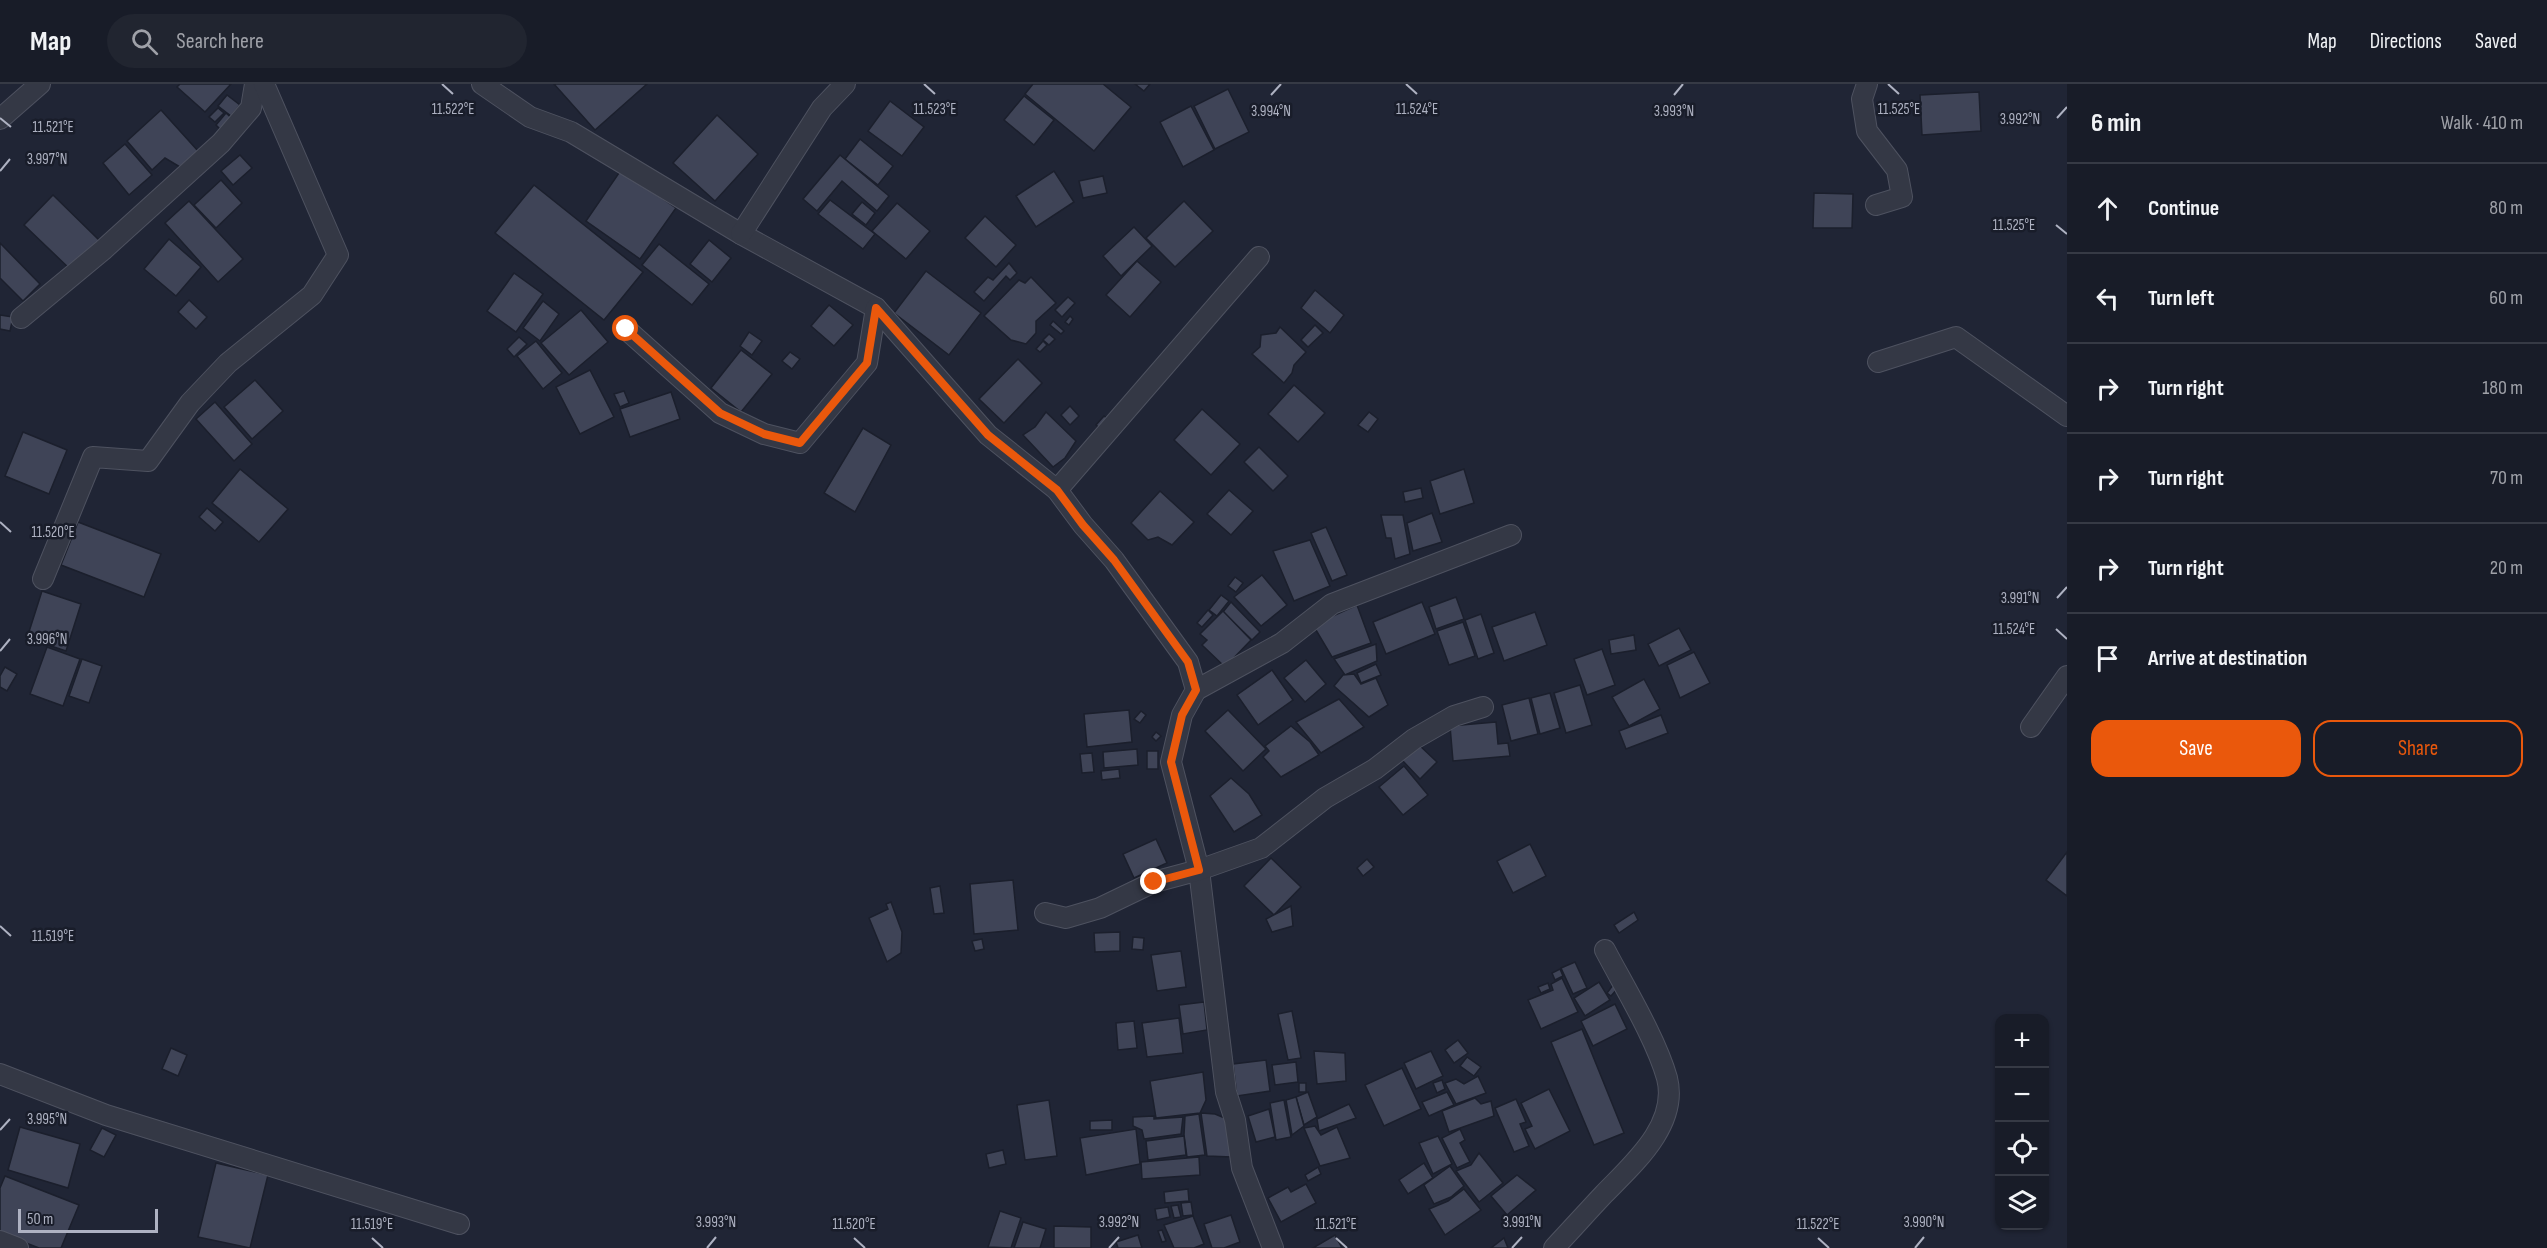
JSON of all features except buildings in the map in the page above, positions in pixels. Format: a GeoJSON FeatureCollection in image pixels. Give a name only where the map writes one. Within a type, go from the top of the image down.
{"type":"FeatureCollection","features":[{"type":"Feature","properties":{"kind":"street"},"geometry":{"type":"LineString","coordinates":[[0,119],[40,84]]}},
{"type":"Feature","properties":{"kind":"street"},"geometry":{"type":"LineString","coordinates":[[21,318],[103,250],[221,143],[251,108],[255,84]]}},
{"type":"Feature","properties":{"kind":"street"},"geometry":{"type":"LineString","coordinates":[[43,579],[93,457],[148,461],[190,403],[228,363],[312,295],[338,255],[264,84]]}},
{"type":"Feature","properties":{"kind":"street"},"geometry":{"type":"LineString","coordinates":[[482,84],[530,117],[571,132],[741,234],[876,308],[988,435],[1057,490],[1083,525],[1114,560],[1188,662],[1196,690]]}},
{"type":"Feature","properties":{"kind":"street"},"geometry":{"type":"LineString","coordinates":[[741,234],[822,108],[845,84]]}},
{"type":"Feature","properties":{"kind":"street"},"geometry":{"type":"LineString","coordinates":[[1867,84],[1862,99],[1867,131],[1898,170],[1902,198],[1876,205]]}},
{"type":"Feature","properties":{"kind":"street"},"geometry":{"type":"LineString","coordinates":[[1057,490],[1259,257]]}},
{"type":"Feature","properties":{"kind":"street"},"geometry":{"type":"LineString","coordinates":[[626,329],[720,413],[764,434],[800,443],[867,363],[876,308]]}},
{"type":"Feature","properties":{"kind":"street"},"geometry":{"type":"LineString","coordinates":[[1878,362],[1956,337],[2067,416]]}},
{"type":"Feature","properties":{"kind":"street"},"geometry":{"type":"LineString","coordinates":[[1273,1248],[1242,1168],[1235,1120],[1226,1092],[1221,1031],[1199,870],[1171,762],[1182,715],[1196,690],[1282,643],[1332,604],[1511,535]]}},
{"type":"Feature","properties":{"kind":"street"},"geometry":{"type":"LineString","coordinates":[[2031,727],[2067,676]]}},
{"type":"Feature","properties":{"kind":"street"},"geometry":{"type":"LineString","coordinates":[[1045,913],[1066,918],[1100,908],[1154,882],[1199,870],[1261,848],[1325,798],[1375,769],[1414,739],[1454,716],[1483,707]]}},
{"type":"Feature","properties":{"kind":"street"},"geometry":{"type":"LineString","coordinates":[[1554,1248],[1640,1157],[1654,1137],[1664,1115],[1668,1098],[1667,1079],[1648,1034],[1605,950]]}},
{"type":"Feature","properties":{"kind":"street"},"geometry":{"type":"LineString","coordinates":[[0,1075],[106,1115],[459,1224]]}},
{"type":"Feature","properties":{"kind":"street"},"geometry":{"type":"LineString","coordinates":[[0,1241],[18,1248]]}},
{"type":"Feature","properties":{"kind":"route"},"geometry":{"type":"LineString","coordinates":[[626,329],[720,413],[764,434],[800,443],[867,363],[876,308],[988,435],[1057,490],[1083,525],[1114,560],[1188,662],[1196,690],[1182,715],[1171,762],[1199,870],[1154,882]]}}]}
